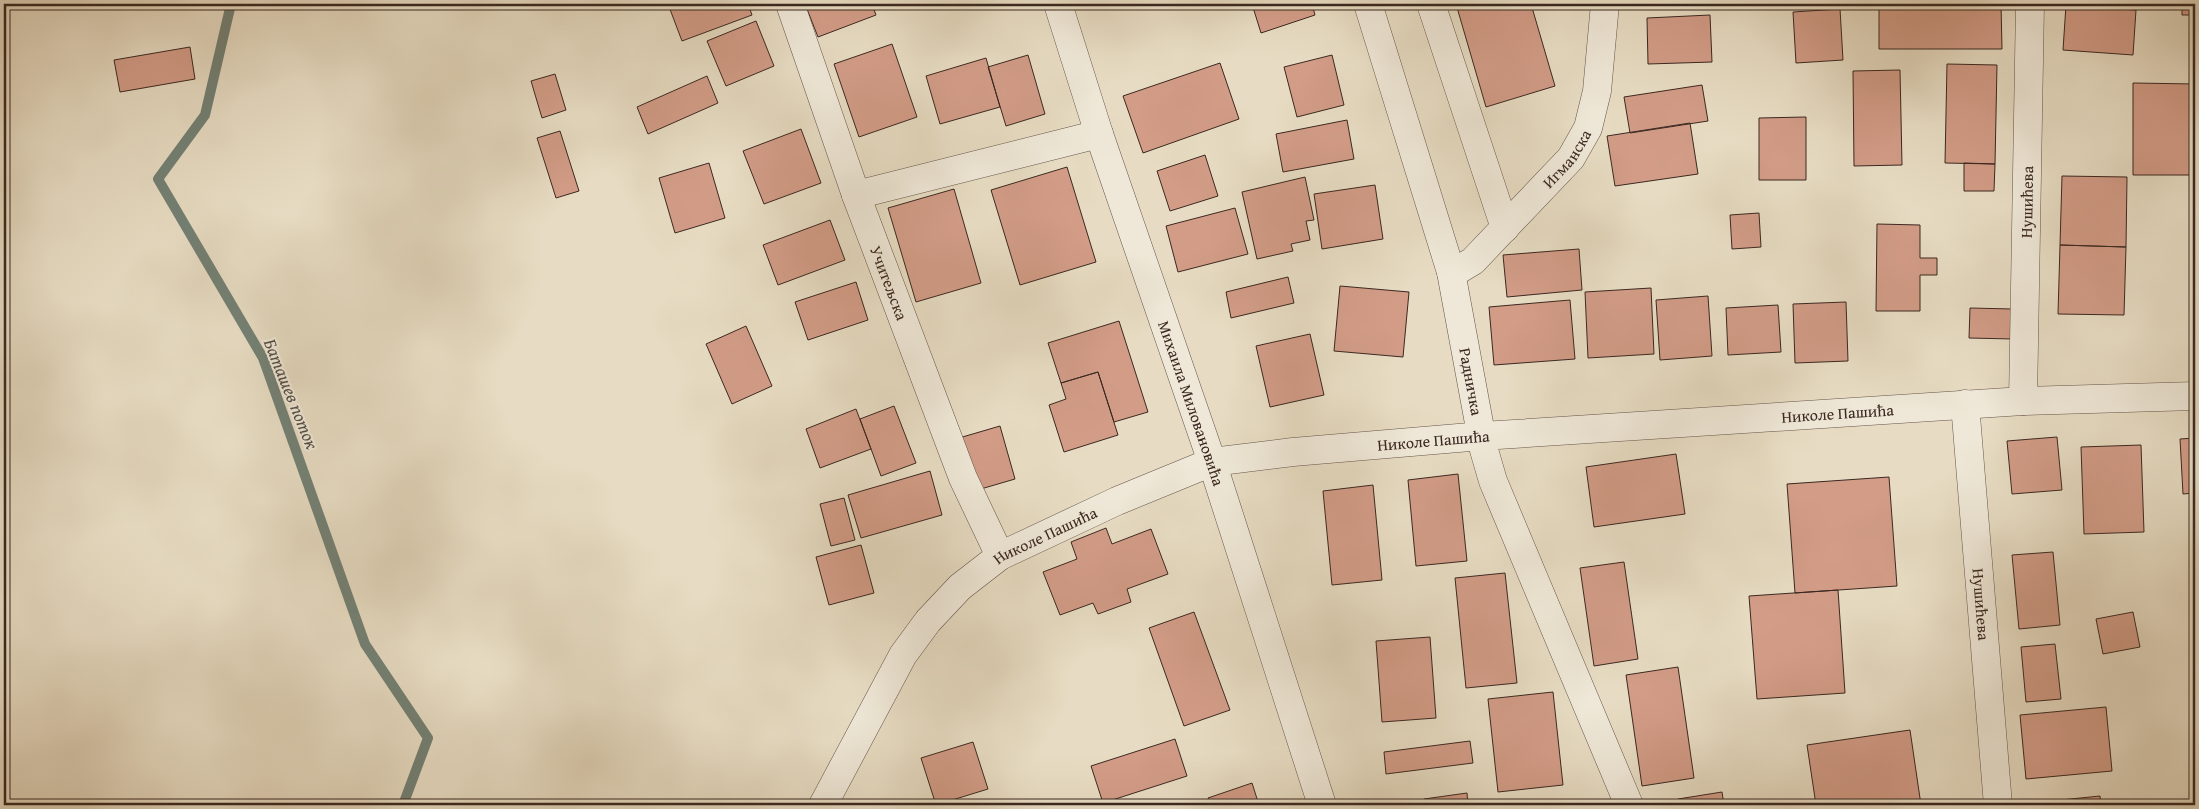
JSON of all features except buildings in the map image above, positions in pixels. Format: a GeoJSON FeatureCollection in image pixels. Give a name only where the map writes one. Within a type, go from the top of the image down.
{"type":"FeatureCollection","features":[{"type":"Feature","properties":{"kind":"street","name":"Учитељска"},"geometry":{"type":"LineString","coordinates":[[790,4],[856,195],[963,478],[1000,556]]}},
{"type":"Feature","properties":{"kind":"street","name":"Михаила Миловановића"},"geometry":{"type":"LineString","coordinates":[[1058,4],[1099,134],[1212,462],[1322,805]]}},
{"type":"Feature","properties":{"kind":"street","name":"Радничка"},"geometry":{"type":"LineString","coordinates":[[1368,4],[1451,272],[1482,436],[1493,481],[1629,805]]}},
{"type":"Feature","properties":{"kind":"street"},"geometry":{"type":"LineString","coordinates":[[1431,4],[1505,228]]}},
{"type":"Feature","properties":{"kind":"street","name":"Игманска"},"geometry":{"type":"LineString","coordinates":[[1451,272],[1473,261],[1572,158],[1588,128],[1597,91],[1605,4]]}},
{"type":"Feature","properties":{"kind":"street","name":"Нушићева"},"geometry":{"type":"LineString","coordinates":[[2022,401],[2030,4]]}},
{"type":"Feature","properties":{"kind":"street"},"geometry":{"type":"LineString","coordinates":[[856,195],[1099,134]]}},
{"type":"Feature","properties":{"kind":"street","name":"Николе Пашића"},"geometry":{"type":"LineString","coordinates":[[823,805],[903,655],[928,621],[960,587],[1000,556],[1117,500],[1212,462],[1293,452],[1482,436],[1964,404],[2195,396]]}},
{"type":"Feature","properties":{"kind":"street","name":"Нушићева"},"geometry":{"type":"LineString","coordinates":[[1964,404],[1998,805]]}},
{"type":"Feature","properties":{"kind":"waterway","name":"Баташев поток"},"geometry":{"type":"LineString","coordinates":[[231,4],[205,115],[158,179],[263,358],[365,644],[428,738],[403,805]]}}]}
